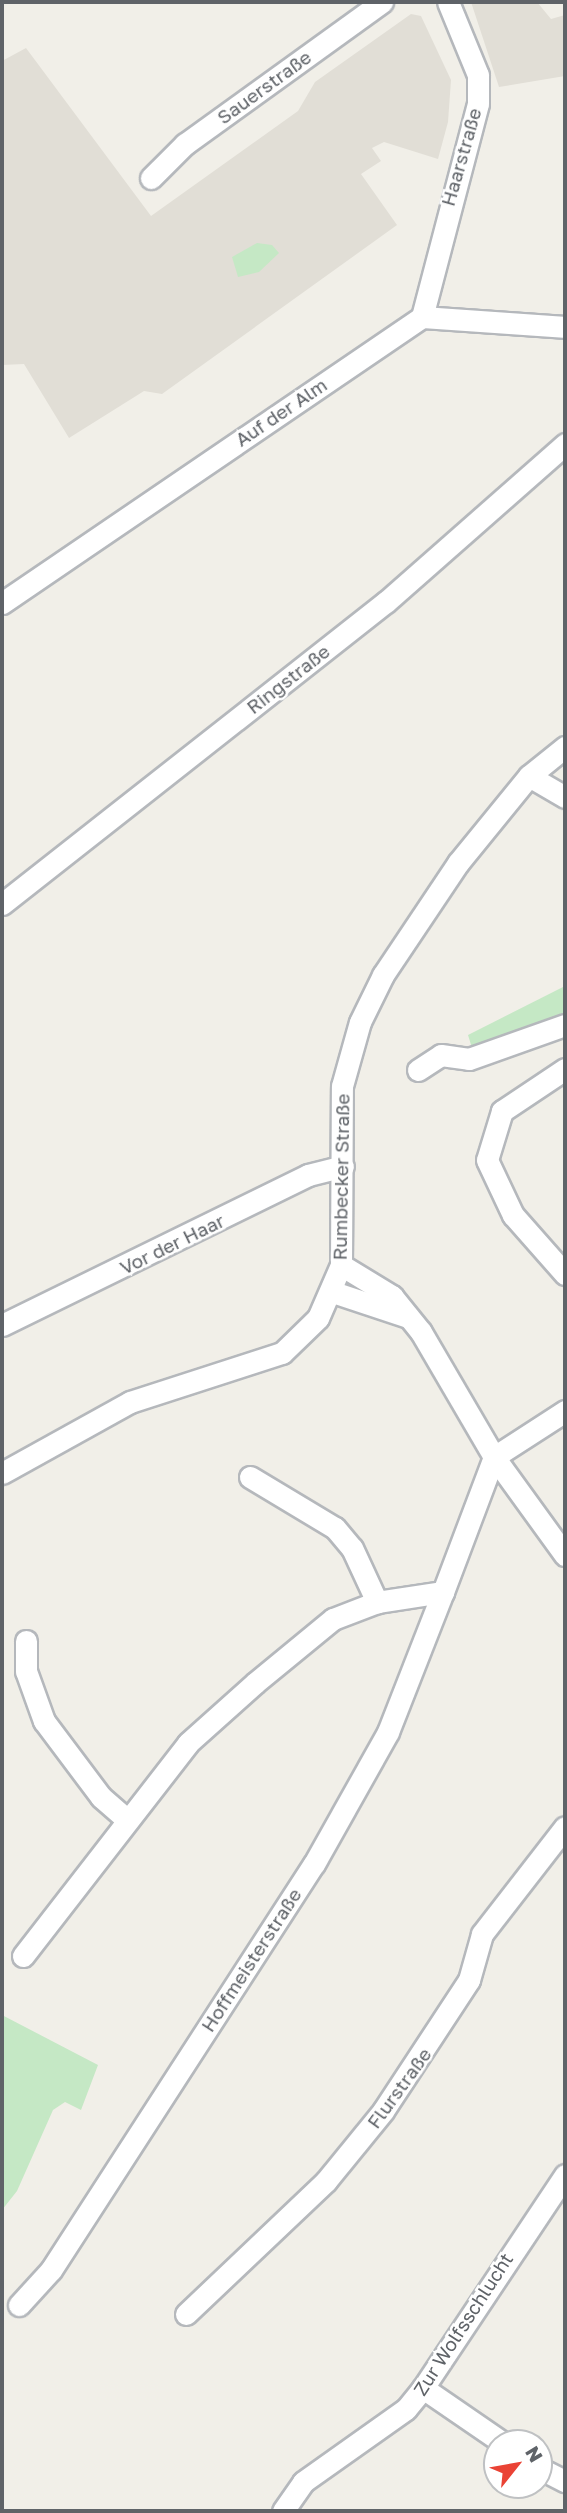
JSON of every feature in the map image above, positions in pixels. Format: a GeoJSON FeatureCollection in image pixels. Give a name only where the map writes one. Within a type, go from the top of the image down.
{"type":"FeatureCollection","features":[{"type":"Feature","properties":{"kind":"street","name":"Sauerstraße"},"geometry":{"type":"LineString","coordinates":[[151,178],[185,144],[382,2]]}},
{"type":"Feature","properties":{"kind":"street","name":"Haarstraße"},"geometry":{"type":"LineString","coordinates":[[422,317],[478,103],[478,75],[448,2]]}},
{"type":"Feature","properties":{"kind":"street"},"geometry":{"type":"LineString","coordinates":[[422,317],[565,327]]}},
{"type":"Feature","properties":{"kind":"street","name":"Auf der Alm"},"geometry":{"type":"LineString","coordinates":[[2,603],[12,589],[422,317]]}},
{"type":"Feature","properties":{"kind":"street","name":"Ringstraße"},"geometry":{"type":"LineString","coordinates":[[2,904],[428,568],[565,444]]}},
{"type":"Feature","properties":{"kind":"street","name":"Rumbecker Straße"},"geometry":{"type":"LineString","coordinates":[[2,1473],[130,1402],[282,1353],[307,1332],[333,1292],[341,1265],[342,1086],[371,998],[458,863],[529,776],[565,747]]}},
{"type":"Feature","properties":{"kind":"street"},"geometry":{"type":"LineString","coordinates":[[529,776],[565,797]]}},
{"type":"Feature","properties":{"kind":"street"},"geometry":{"type":"LineString","coordinates":[[418,1070],[441,1055],[470,1059],[565,1025]]}},
{"type":"Feature","properties":{"kind":"street"},"geometry":{"type":"LineString","coordinates":[[565,1069],[502,1111],[487,1160],[513,1215],[565,1274]]}},
{"type":"Feature","properties":{"kind":"street","name":"Vor der Haar"},"geometry":{"type":"LineString","coordinates":[[2,1325],[308,1175],[343,1166]]}},
{"type":"Feature","properties":{"kind":"street"},"geometry":{"type":"LineString","coordinates":[[341,1265],[378,1285],[408,1317],[494,1457],[565,1555]]}},
{"type":"Feature","properties":{"kind":"street"},"geometry":{"type":"LineString","coordinates":[[333,1292],[408,1317]]}},
{"type":"Feature","properties":{"kind":"street"},"geometry":{"type":"LineString","coordinates":[[494,1457],[565,1411]]}},
{"type":"Feature","properties":{"kind":"street","name":"Hoffmeisterstraße"},"geometry":{"type":"LineString","coordinates":[[19,2305],[51,2270],[314,1864],[388,1732],[494,1457]]}},
{"type":"Feature","properties":{"kind":"street"},"geometry":{"type":"LineString","coordinates":[[250,1477],[335,1528],[352,1548],[377,1602]]}},
{"type":"Feature","properties":{"kind":"street"},"geometry":{"type":"LineString","coordinates":[[23,1956],[125,1818],[188,1743],[255,1683],[333,1619],[377,1602],[443,1592]]}},
{"type":"Feature","properties":{"kind":"street"},"geometry":{"type":"LineString","coordinates":[[26,1641],[26,1671],[44,1721],[102,1797],[125,1818]]}},
{"type":"Feature","properties":{"kind":"street","name":"Flurstraße"},"geometry":{"type":"LineString","coordinates":[[186,2314],[327,2181],[383,2111],[469,1980],[482,1934],[565,1827]]}},
{"type":"Feature","properties":{"kind":"street","name":"Zur Wolfsschlucht"},"geometry":{"type":"LineString","coordinates":[[283,2511],[303,2482],[406,2409],[424,2388],[565,2175]]}},
{"type":"Feature","properties":{"kind":"street"},"geometry":{"type":"LineString","coordinates":[[424,2388],[483,2429]]}},
{"type":"Feature","properties":{"kind":"shaded area"},"geometry":{"type":"Polygon","coordinates":[[[471,2],[537,2],[551,19],[565,15],[565,76],[499,87],[471,2]]]}},
{"type":"Feature","properties":{"kind":"shaded area"},"geometry":{"type":"Polygon","coordinates":[[[411,14],[421,16],[451,80],[448,122],[438,159],[384,142],[372,148],[381,161],[361,174],[397,225],[162,394],[144,391],[69,438],[24,364],[2,365],[2,61],[26,48],[151,216],[298,111],[315,82],[411,14]]]}},
{"type":"Feature","properties":{"kind":"green space"},"geometry":{"type":"Polygon","coordinates":[[[257,243],[272,245],[279,253],[259,272],[238,277],[232,257],[257,243]]]}},
{"type":"Feature","properties":{"kind":"green space"},"geometry":{"type":"Polygon","coordinates":[[[565,986],[565,1014],[472,1048],[468,1035],[565,986]]]}},
{"type":"Feature","properties":{"kind":"green space"},"geometry":{"type":"Polygon","coordinates":[[[2,2015],[98,2065],[81,2110],[65,2102],[53,2110],[17,2191],[2,2210],[2,2015]]]}}]}
